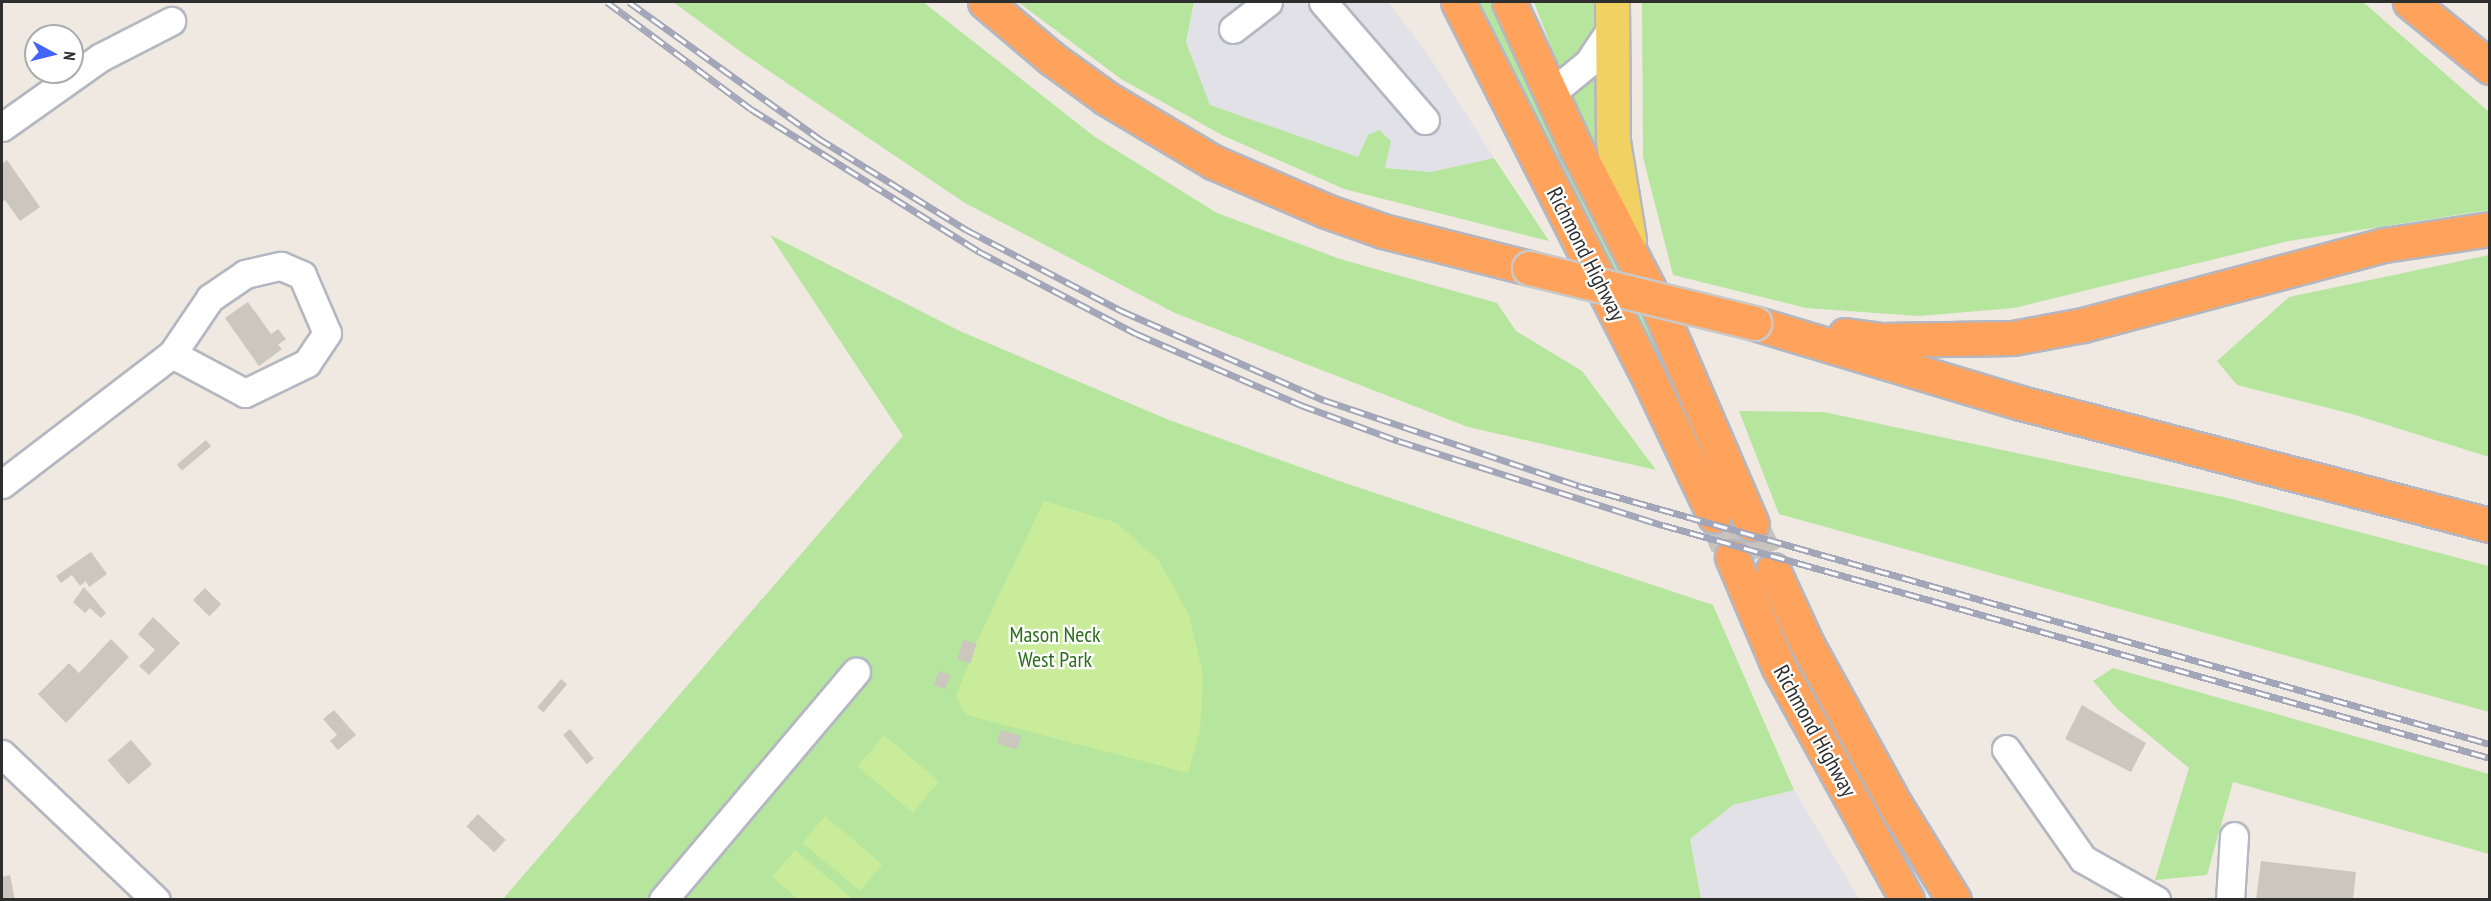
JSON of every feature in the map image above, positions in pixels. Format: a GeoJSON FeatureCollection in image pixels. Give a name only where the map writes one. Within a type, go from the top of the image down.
{"type":"FeatureCollection","features":[{"type":"Feature","properties":{"kind":"highway"},"geometry":{"type":"LineString","coordinates":[[985,2],[1050,58],[1106,98],[1213,162],[1326,212],[1383,231],[1754,323],[2021,403],[2490,525]]}},
{"type":"Feature","properties":{"kind":"highway"},"geometry":{"type":"LineString","coordinates":[[1458,2],[1507,99]]}},
{"type":"Feature","properties":{"kind":"highway"},"geometry":{"type":"LineString","coordinates":[[1509,2],[1550,94],[1631,251]]}},
{"type":"Feature","properties":{"kind":"highway"},"geometry":{"type":"LineString","coordinates":[[2410,2],[2490,67]]}},
{"type":"Feature","properties":{"kind":"highway","name":"Richmond Highway"},"geometry":{"type":"LineString","coordinates":[[1507,99],[1714,515]]}},
{"type":"Feature","properties":{"kind":"highway"},"geometry":{"type":"LineString","coordinates":[[1754,323],[1882,340],[2013,338],[2083,325],[2384,245],[2490,229]]}},
{"type":"Feature","properties":{"kind":"highway","name":"Richmond Highway"},"geometry":{"type":"LineString","coordinates":[[1631,251],[1752,524]]}},
{"type":"Feature","properties":{"kind":"highway","name":"Richmond Highway"},"geometry":{"type":"LineString","coordinates":[[1732,557],[1778,666],[1907,900]]}},
{"type":"Feature","properties":{"kind":"highway","name":"Richmond Highway"},"geometry":{"type":"LineString","coordinates":[[1773,570],[1808,646],[1896,806],[1954,900]]}},
{"type":"Feature","properties":{"kind":"main road","name":"Richmond Highway"},"geometry":{"type":"LineString","coordinates":[[1440,2],[1507,99]]}},
{"type":"Feature","properties":{"kind":"main road","name":"Richmond Highway"},"geometry":{"type":"LineString","coordinates":[[1611,16],[1613,141],[1620,203],[1631,251]]}},
{"type":"Feature","properties":{"kind":"street"},"geometry":{"type":"LineString","coordinates":[[1233,29],[1268,2]]}},
{"type":"Feature","properties":{"kind":"street"},"geometry":{"type":"LineString","coordinates":[[1323,2],[1425,120]]}},
{"type":"Feature","properties":{"kind":"street"},"geometry":{"type":"LineString","coordinates":[[1550,94],[1588,63],[1611,16]]}},
{"type":"Feature","properties":{"kind":"street"},"geometry":{"type":"LineString","coordinates":[[2,127],[101,57],[171,21]]}},
{"type":"Feature","properties":{"kind":"street"},"geometry":{"type":"LineString","coordinates":[[2,484],[172,354],[210,298],[245,274],[281,266],[302,275],[327,333],[307,363],[246,393],[172,354]]}},
{"type":"Feature","properties":{"kind":"street"},"geometry":{"type":"LineString","coordinates":[[663,900],[856,672]]}},
{"type":"Feature","properties":{"kind":"street"},"geometry":{"type":"LineString","coordinates":[[2006,749],[2084,860],[2156,900]]}},
{"type":"Feature","properties":{"kind":"street"},"geometry":{"type":"LineString","coordinates":[[2,754],[156,900]]}},
{"type":"Feature","properties":{"kind":"street"},"geometry":{"type":"LineString","coordinates":[[2230,900],[2234,836]]}},
{"type":"Feature","properties":{"kind":"shaded area"},"geometry":{"type":"Polygon","coordinates":[[[1195,2],[1388,2],[1429,56],[1494,158],[1431,172],[1385,168],[1368,135],[1358,157],[1210,105],[1186,42],[1195,2]]]}},
{"type":"Feature","properties":{"kind":"shaded area"},"geometry":{"type":"Polygon","coordinates":[[[1794,790],[1859,899],[1701,899],[1690,839],[1733,805],[1794,790]]]}},
{"type":"Feature","properties":{"kind":"green space"},"geometry":{"type":"Polygon","coordinates":[[[673,2],[923,2],[1095,137],[1217,213],[1340,259],[1497,303],[1516,331],[1582,371],[1656,470],[1468,427],[1175,313],[965,203],[744,54],[673,2]]]}},
{"type":"Feature","properties":{"kind":"green space"},"geometry":{"type":"Polygon","coordinates":[[[1018,2],[1194,2],[1186,42],[1210,105],[1358,157],[1368,135],[1379,130],[1391,141],[1385,168],[1431,172],[1494,158],[1549,241],[1344,189],[1222,135],[1121,79],[1018,2]]]}},
{"type":"Feature","properties":{"kind":"green space"},"geometry":{"type":"Polygon","coordinates":[[[1474,2],[1493,2],[1660,336],[1734,518],[1474,2]]]}},
{"type":"Feature","properties":{"kind":"green space"},"geometry":{"type":"Polygon","coordinates":[[[1534,2],[1601,2],[1608,183],[1582,128],[1534,2]]]}},
{"type":"Feature","properties":{"kind":"green space"},"geometry":{"type":"Polygon","coordinates":[[[1642,2],[2363,2],[2489,112],[2489,210],[2289,241],[2014,308],[1919,316],[1806,308],[1673,275],[1643,157],[1642,2]]]}},
{"type":"Feature","properties":{"kind":"green space","name":"Mason Neck West Park"},"geometry":{"type":"Polygon","coordinates":[[[770,235],[962,332],[1169,420],[1339,481],[1713,605],[1794,790],[1733,805],[1690,839],[1701,899],[502,900],[903,436],[770,235]]]}},
{"type":"Feature","properties":{"kind":"green space"},"geometry":{"type":"Polygon","coordinates":[[[2489,255],[2489,457],[2352,414],[2237,385],[2217,361],[2289,297],[2489,255]]]}},
{"type":"Feature","properties":{"kind":"green space"},"geometry":{"type":"Polygon","coordinates":[[[1739,411],[1824,412],[2228,498],[2489,566],[2489,712],[1779,514],[1739,411]]]}},
{"type":"Feature","properties":{"kind":"green space"},"geometry":{"type":"Polygon","coordinates":[[[1044,501],[1117,523],[1159,561],[1189,615],[1203,675],[1200,731],[1188,773],[966,715],[956,697],[977,641],[1044,501]]]}},
{"type":"Feature","properties":{"kind":"green space"},"geometry":{"type":"Polygon","coordinates":[[[2113,668],[2489,774],[2489,854],[2233,782],[2207,875],[2155,880],[2189,768],[2117,709],[2093,681],[2113,668]]]}},
{"type":"Feature","properties":{"kind":"green space"},"geometry":{"type":"Polygon","coordinates":[[[884,735],[939,781],[913,813],[858,766],[884,735]]]}},
{"type":"Feature","properties":{"kind":"green space"},"geometry":{"type":"Polygon","coordinates":[[[825,816],[882,864],[860,891],[803,843],[825,816]]]}},
{"type":"Feature","properties":{"kind":"green space"},"geometry":{"type":"Polygon","coordinates":[[[795,850],[853,899],[798,899],[772,877],[795,850]]]}},
{"type":"Feature","properties":{"kind":"building"},"geometry":{"type":"Polygon","coordinates":[[[7,160],[40,207],[20,221],[5,200],[2,202],[2,164],[7,160]]]}},
{"type":"Feature","properties":{"kind":"building"},"geometry":{"type":"Polygon","coordinates":[[[248,302],[271,334],[278,329],[286,339],[278,345],[282,349],[259,366],[225,318],[248,302]]]}},
{"type":"Feature","properties":{"kind":"building"},"geometry":{"type":"Polygon","coordinates":[[[206,440],[211,446],[182,471],[177,464],[206,440]]]}},
{"type":"Feature","properties":{"kind":"building"},"geometry":{"type":"Polygon","coordinates":[[[91,552],[107,574],[89,587],[86,581],[80,586],[72,575],[61,583],[56,576],[91,552]]]}},
{"type":"Feature","properties":{"kind":"building"},"geometry":{"type":"Polygon","coordinates":[[[84,587],[106,613],[101,618],[90,608],[85,613],[73,602],[84,587]]]}},
{"type":"Feature","properties":{"kind":"building"},"geometry":{"type":"Polygon","coordinates":[[[205,588],[221,604],[209,616],[193,600],[205,588]]]}},
{"type":"Feature","properties":{"kind":"building"},"geometry":{"type":"Polygon","coordinates":[[[153,617],[180,643],[149,675],[139,666],[155,650],[138,634],[153,617]]]}},
{"type":"Feature","properties":{"kind":"building"},"geometry":{"type":"Polygon","coordinates":[[[111,639],[129,657],[66,723],[38,694],[69,663],[79,673],[111,639]]]}},
{"type":"Feature","properties":{"kind":"building"},"geometry":{"type":"Polygon","coordinates":[[[963,640],[976,644],[971,663],[957,659],[963,640]]]}},
{"type":"Feature","properties":{"kind":"building"},"geometry":{"type":"Polygon","coordinates":[[[939,671],[950,675],[945,689],[934,685],[939,671]]]}},
{"type":"Feature","properties":{"kind":"building"},"geometry":{"type":"Polygon","coordinates":[[[561,679],[567,684],[543,712],[537,707],[561,679]]]}},
{"type":"Feature","properties":{"kind":"building"},"geometry":{"type":"Polygon","coordinates":[[[2082,705],[2146,743],[2131,772],[2065,739],[2082,705]]]}},
{"type":"Feature","properties":{"kind":"building"},"geometry":{"type":"Polygon","coordinates":[[[334,710],[356,735],[338,750],[330,741],[337,735],[323,719],[334,710]]]}},
{"type":"Feature","properties":{"kind":"building"},"geometry":{"type":"Polygon","coordinates":[[[570,729],[594,759],[587,764],[563,735],[570,729]]]}},
{"type":"Feature","properties":{"kind":"building"},"geometry":{"type":"Polygon","coordinates":[[[1001,730],[1021,736],[1017,750],[997,743],[1001,730]]]}},
{"type":"Feature","properties":{"kind":"building"},"geometry":{"type":"Polygon","coordinates":[[[131,740],[152,764],[129,784],[108,760],[131,740]]]}},
{"type":"Feature","properties":{"kind":"building"},"geometry":{"type":"Polygon","coordinates":[[[478,814],[506,840],[494,852],[466,826],[478,814]]]}},
{"type":"Feature","properties":{"kind":"building"},"geometry":{"type":"Polygon","coordinates":[[[2261,861],[2356,872],[2353,900],[2256,900],[2261,861]]]}},
{"type":"Feature","properties":{"kind":"building"},"geometry":{"type":"Polygon","coordinates":[[[10,875],[15,900],[2,900],[2,877],[10,875]]]}},
{"type":"Feature","properties":{"kind":"tunnel"},"geometry":{"type":"LineString","coordinates":[[1714,515],[1732,557]]}},
{"type":"Feature","properties":{"kind":"tunnel"},"geometry":{"type":"LineString","coordinates":[[1752,524],[1773,570]]}},
{"type":"Feature","properties":{"kind":"railway"},"geometry":{"type":"LineString","coordinates":[[607,2],[751,109],[978,251],[1137,334],[1301,405],[1399,441],[1663,525],[2490,758]]}},
{"type":"Feature","properties":{"kind":"railway"},"geometry":{"type":"LineString","coordinates":[[629,2],[818,138],[967,230],[1122,311],[1324,400],[1579,486],[2490,744]]}}]}
